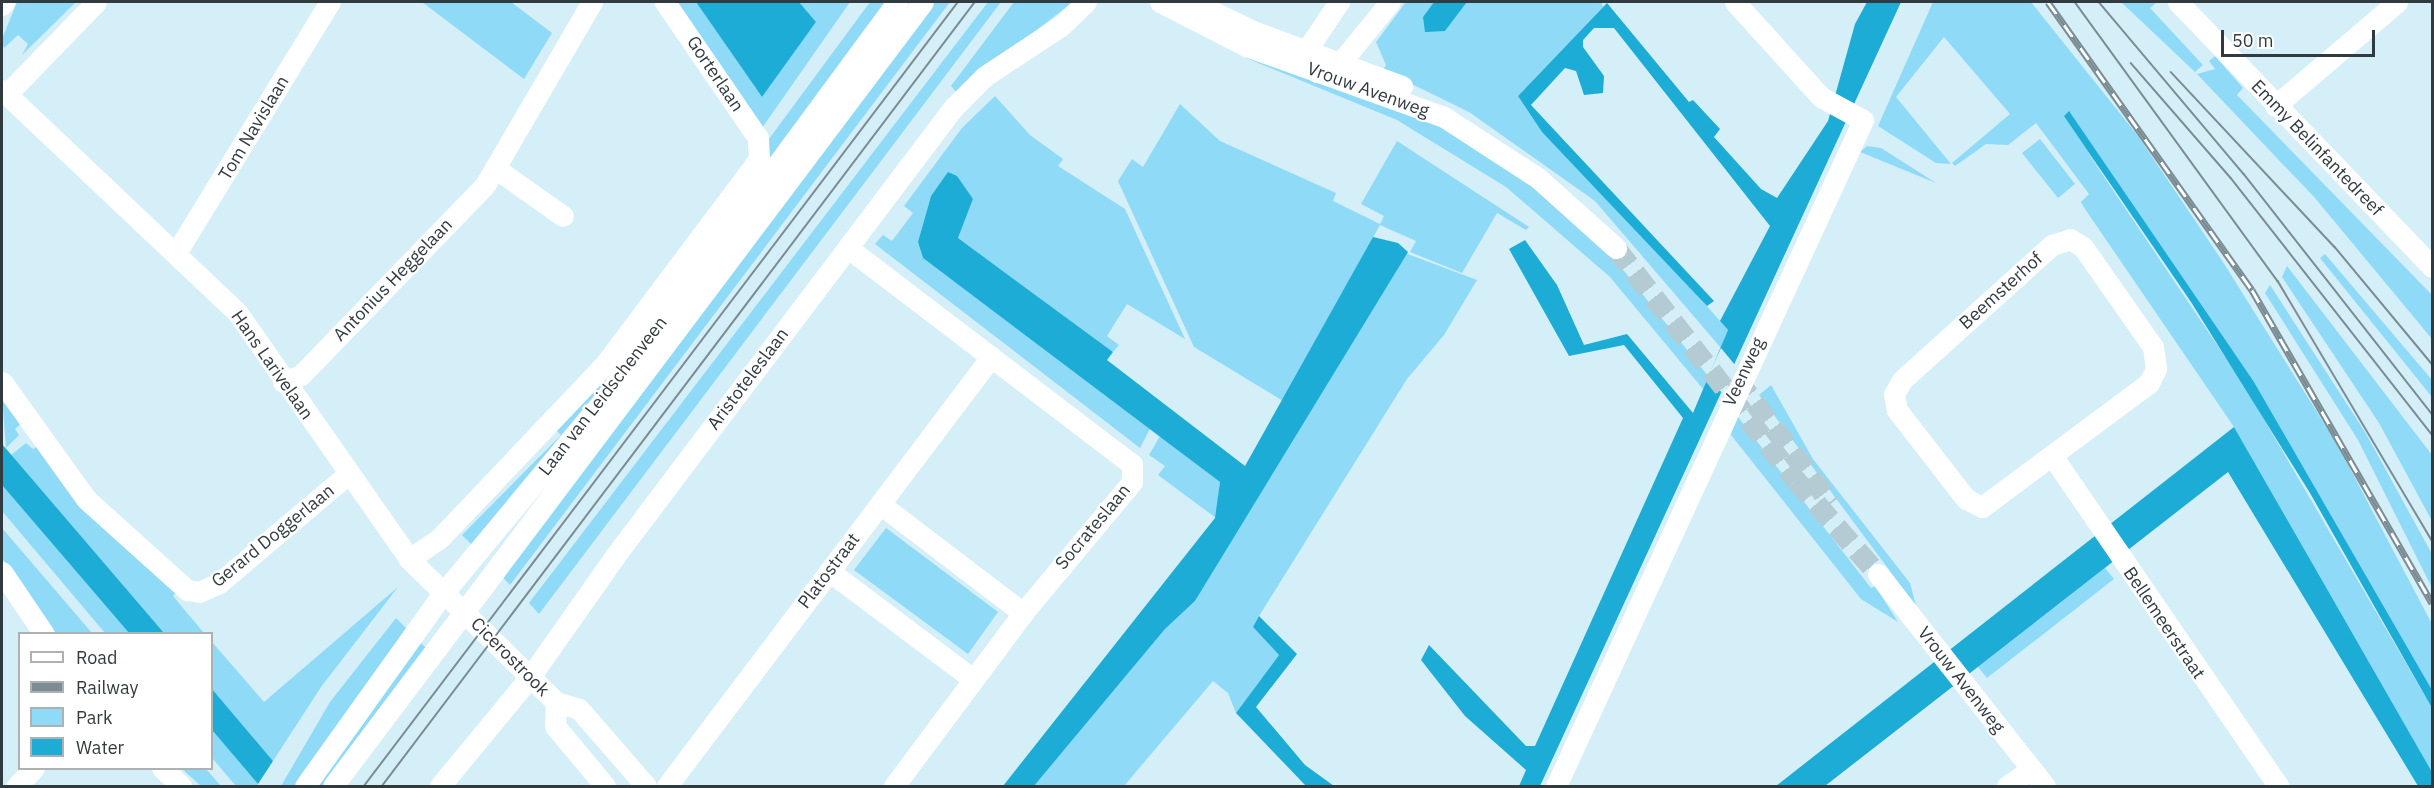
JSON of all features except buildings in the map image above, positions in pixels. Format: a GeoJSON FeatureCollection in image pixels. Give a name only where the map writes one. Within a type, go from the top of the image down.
{"type":"FeatureCollection","features":[{"type":"Feature","properties":{"kind":"street"},"geometry":{"type":"LineString","coordinates":[[4,93],[96,2]]}},
{"type":"Feature","properties":{"kind":"street","name":"Tom Navislaan"},"geometry":{"type":"LineString","coordinates":[[176,253],[330,2]]}},
{"type":"Feature","properties":{"kind":"street","name":"Antonius Heggelaan"},"geometry":{"type":"LineString","coordinates":[[283,382],[301,375],[371,304],[495,168],[592,2]]}},
{"type":"Feature","properties":{"kind":"street","name":"Gorterlaan"},"geometry":{"type":"LineString","coordinates":[[409,559],[439,539],[605,364],[747,178],[761,148],[665,2]]}},
{"type":"Feature","properties":{"kind":"street","name":"Laan van Leidschenveen"},"geometry":{"type":"LineString","coordinates":[[305,786],[444,592],[602,402],[897,2]]}},
{"type":"Feature","properties":{"kind":"street","name":"Laan van Leidschenveen"},"geometry":{"type":"LineString","coordinates":[[333,786],[924,2]]}},
{"type":"Feature","properties":{"kind":"street","name":"Aristoteleslaan"},"geometry":{"type":"LineString","coordinates":[[440,786],[530,677],[615,556],[953,108],[985,76],[1062,26],[1086,2]]}},
{"type":"Feature","properties":{"kind":"street","name":"Vrouw Avenweg"},"geometry":{"type":"LineString","coordinates":[[1160,2],[1246,46],[1444,117],[1538,178],[1622,246],[1561,182],[1450,108],[1341,62],[1306,51],[1193,2]]}},
{"type":"Feature","properties":{"kind":"street"},"geometry":{"type":"LineString","coordinates":[[1340,2],[1306,51],[1317,72],[1341,62],[1390,2]]}},
{"type":"Feature","properties":{"kind":"street","name":"Veenweg"},"geometry":{"type":"LineString","coordinates":[[1556,786],[1730,403],[1863,120],[1821,97],[1735,2]]}},
{"type":"Feature","properties":{"kind":"street","name":"Emmy Belinfantedreef"},"geometry":{"type":"LineString","coordinates":[[2178,2],[2275,106],[2433,267]]}},
{"type":"Feature","properties":{"kind":"street"},"geometry":{"type":"LineString","coordinates":[[2275,106],[2397,2]]}},
{"type":"Feature","properties":{"kind":"street","name":"Hans Larivelaan"},"geometry":{"type":"LineString","coordinates":[[4,93],[237,312],[283,382],[409,559],[464,612]]}},
{"type":"Feature","properties":{"kind":"street"},"geometry":{"type":"LineString","coordinates":[[495,168],[562,216]]}},
{"type":"Feature","properties":{"kind":"street","name":"Beemsterhof"},"geometry":{"type":"LineString","coordinates":[[2070,240],[2083,247],[2157,359],[2149,383],[2053,457],[1982,507],[1966,499],[1904,419],[1894,394],[1902,380],[2052,245],[2070,240]]}},
{"type":"Feature","properties":{"kind":"street","name":"Socrateslaan"},"geometry":{"type":"LineString","coordinates":[[848,248],[1132,464],[1132,482],[1023,613],[894,786]]}},
{"type":"Feature","properties":{"kind":"street","name":"Platostraat"},"geometry":{"type":"LineString","coordinates":[[667,786],[991,357]]}},
{"type":"Feature","properties":{"kind":"street","name":"Gerard Doggerlaan"},"geometry":{"type":"LineString","coordinates":[[2,382],[86,499],[187,590],[199,592],[219,583],[348,474]]}},
{"type":"Feature","properties":{"kind":"street","name":"Bellemeerstraat"},"geometry":{"type":"LineString","coordinates":[[2053,457],[2123,563],[2278,786]]}},
{"type":"Feature","properties":{"kind":"street"},"geometry":{"type":"LineString","coordinates":[[880,504],[1023,613]]}},
{"type":"Feature","properties":{"kind":"street"},"geometry":{"type":"LineString","coordinates":[[829,571],[973,679]]}},
{"type":"Feature","properties":{"kind":"street"},"geometry":{"type":"LineString","coordinates":[[2,572],[43,632]]}},
{"type":"Feature","properties":{"kind":"street","name":"Vrouw Avenweg"},"geometry":{"type":"LineString","coordinates":[[1878,574],[2044,786]]}},
{"type":"Feature","properties":{"kind":"street","name":"Cicerostrook"},"geometry":{"type":"LineString","coordinates":[[464,612],[556,702],[579,709],[646,786]]}},
{"type":"Feature","properties":{"kind":"street","name":"Cicerostrook"},"geometry":{"type":"LineString","coordinates":[[556,702],[555,726],[605,786]]}},
{"type":"Feature","properties":{"kind":"street"},"geometry":{"type":"LineString","coordinates":[[2007,786],[2031,769]]}},
{"type":"Feature","properties":{"kind":"street"},"geometry":{"type":"LineString","coordinates":[[17,786],[32,770]]}},
{"type":"Feature","properties":{"kind":"street"},"geometry":{"type":"LineString","coordinates":[[164,770],[181,786]]}},
{"type":"Feature","properties":{"kind":"green space"},"geometry":{"type":"Polygon","coordinates":[[[17,2],[76,2],[22,55],[28,44],[18,35],[4,48],[2,39],[17,2]]]}},
{"type":"Feature","properties":{"kind":"green space"},"geometry":{"type":"Polygon","coordinates":[[[422,2],[511,2],[552,33],[524,79],[422,2]]]}},
{"type":"Feature","properties":{"kind":"green space"},"geometry":{"type":"Polygon","coordinates":[[[672,2],[696,2],[762,97],[816,22],[799,2],[850,2],[762,128],[672,2]]]}},
{"type":"Feature","properties":{"kind":"green space"},"geometry":{"type":"Polygon","coordinates":[[[870,2],[890,2],[619,373],[474,547],[462,535],[561,435],[555,429],[870,2]]]}},
{"type":"Feature","properties":{"kind":"green space"},"geometry":{"type":"Polygon","coordinates":[[[933,2],[950,2],[510,585],[500,574],[933,2]]]}},
{"type":"Feature","properties":{"kind":"green space"},"geometry":{"type":"Polygon","coordinates":[[[988,2],[1001,2],[539,614],[529,603],[988,2]]]}},
{"type":"Feature","properties":{"kind":"green space"},"geometry":{"type":"Polygon","coordinates":[[[1014,2],[1073,2],[956,92],[951,86],[1014,2]]]}},
{"type":"Feature","properties":{"kind":"green space"},"geometry":{"type":"Polygon","coordinates":[[[1406,2],[1434,2],[1423,17],[1445,31],[1467,2],[1601,2],[1603,7],[1518,96],[1542,132],[1622,210],[1728,330],[1721,348],[1595,201],[1469,112],[1383,70],[1386,65],[1376,42],[1406,2]]]}},
{"type":"Feature","properties":{"kind":"green space"},"geometry":{"type":"Polygon","coordinates":[[[1933,2],[2031,2],[2138,136],[2221,259],[2337,444],[2432,624],[2432,690],[2254,382],[2086,150],[2244,385],[2432,708],[2432,772],[2234,427],[2085,209],[2081,202],[2089,194],[2036,123],[2008,145],[1986,144],[1955,166],[1952,163],[2010,114],[1944,37],[1896,97],[1951,164],[1936,163],[1878,126],[1933,2]]]}},
{"type":"Feature","properties":{"kind":"green space"},"geometry":{"type":"Polygon","coordinates":[[[2121,2],[2157,2],[2150,8],[2203,65],[2195,72],[2121,2]]]}},
{"type":"Feature","properties":{"kind":"green space"},"geometry":{"type":"Polygon","coordinates":[[[1249,52],[1436,121],[1509,166],[1620,266],[1708,376],[1703,389],[1610,277],[1506,187],[1397,120],[1246,58],[1249,52]]]}},
{"type":"Feature","properties":{"kind":"green space"},"geometry":{"type":"Polygon","coordinates":[[[2215,56],[2243,88],[2237,95],[2432,295],[2432,339],[2315,198],[2197,74],[2215,69],[2209,61],[2215,56]]]}},
{"type":"Feature","properties":{"kind":"green space"},"geometry":{"type":"Polygon","coordinates":[[[995,96],[1030,135],[1063,159],[1058,166],[1125,209],[1185,339],[1127,304],[1107,336],[1119,345],[1113,352],[958,238],[973,199],[948,173],[931,196],[918,242],[923,258],[1150,429],[1140,448],[875,244],[883,235],[892,241],[913,213],[904,206],[962,128],[995,96]]]}},
{"type":"Feature","properties":{"kind":"green space"},"geometry":{"type":"Polygon","coordinates":[[[1180,104],[1220,141],[1336,193],[1333,201],[1380,224],[1384,216],[1361,204],[1397,141],[1529,227],[1526,230],[1497,213],[1462,273],[1410,252],[1416,241],[1380,225],[1283,401],[1194,347],[1118,181],[1132,159],[1143,167],[1180,104]]]}},
{"type":"Feature","properties":{"kind":"green space"},"geometry":{"type":"Polygon","coordinates":[[[2040,139],[2075,184],[2058,198],[2022,153],[2040,139]]]}},
{"type":"Feature","properties":{"kind":"green space"},"geometry":{"type":"Polygon","coordinates":[[[1867,146],[1881,148],[1936,183],[1860,152],[1867,146]]]}},
{"type":"Feature","properties":{"kind":"green space"},"geometry":{"type":"Polygon","coordinates":[[[1405,253],[1477,280],[1444,335],[1407,379],[1253,627],[1279,655],[1236,713],[1228,693],[1213,681],[1124,786],[1034,786],[1165,629],[1195,601],[1405,253]]]}},
{"type":"Feature","properties":{"kind":"green space"},"geometry":{"type":"Polygon","coordinates":[[[2325,254],[2432,380],[2432,397],[2320,258],[2325,254]]]}},
{"type":"Feature","properties":{"kind":"green space"},"geometry":{"type":"Polygon","coordinates":[[[2287,266],[2432,455],[2432,521],[2379,423],[2282,277],[2287,266]]]}},
{"type":"Feature","properties":{"kind":"green space"},"geometry":{"type":"Polygon","coordinates":[[[2270,285],[2365,432],[2432,554],[2432,588],[2358,440],[2265,293],[2270,285]]]}},
{"type":"Feature","properties":{"kind":"green space"},"geometry":{"type":"Polygon","coordinates":[[[1771,385],[1813,459],[1910,583],[1916,606],[1759,395],[1771,385]]]}},
{"type":"Feature","properties":{"kind":"green space"},"geometry":{"type":"Polygon","coordinates":[[[2,394],[22,423],[15,429],[19,435],[6,448],[2,394]]]}},
{"type":"Feature","properties":{"kind":"green space"},"geometry":{"type":"Polygon","coordinates":[[[1735,413],[1871,588],[1875,586],[1898,622],[1861,599],[1731,435],[1735,413]]]}},
{"type":"Feature","properties":{"kind":"green space"},"geometry":{"type":"Polygon","coordinates":[[[1160,436],[1220,482],[1216,518],[1158,475],[1165,466],[1149,455],[1160,436]]]}},
{"type":"Feature","properties":{"kind":"green space"},"geometry":{"type":"Polygon","coordinates":[[[26,443],[33,449],[39,445],[176,592],[173,596],[203,632],[163,632],[11,455],[26,443]]]}},
{"type":"Feature","properties":{"kind":"green space"},"geometry":{"type":"Polygon","coordinates":[[[2,485],[128,632],[104,632],[2,511],[2,485]]]}},
{"type":"Feature","properties":{"kind":"green space"},"geometry":{"type":"Polygon","coordinates":[[[2,528],[91,632],[53,632],[2,558],[2,528]]]}},
{"type":"Feature","properties":{"kind":"green space"},"geometry":{"type":"Polygon","coordinates":[[[886,528],[998,612],[968,654],[854,570],[886,528]]]}},
{"type":"Feature","properties":{"kind":"green space"},"geometry":{"type":"Polygon","coordinates":[[[2105,568],[2114,579],[1987,678],[1978,667],[2105,568]]]}},
{"type":"Feature","properties":{"kind":"green space"},"geometry":{"type":"Polygon","coordinates":[[[398,587],[321,687],[273,761],[213,690],[213,643],[264,702],[398,587]]]}},
{"type":"Feature","properties":{"kind":"green space"},"geometry":{"type":"Polygon","coordinates":[[[396,618],[408,630],[297,786],[281,786],[330,702],[396,618]]]}},
{"type":"Feature","properties":{"kind":"green space"},"geometry":{"type":"Polygon","coordinates":[[[418,640],[427,649],[323,786],[313,786],[418,640]]]}},
{"type":"Feature","properties":{"kind":"green space"},"geometry":{"type":"Polygon","coordinates":[[[213,731],[258,784],[257,786],[236,786],[213,759],[213,731]]]}},
{"type":"Feature","properties":{"kind":"green space"},"geometry":{"type":"Polygon","coordinates":[[[183,770],[207,770],[221,786],[201,786],[183,770]]]}},
{"type":"Feature","properties":{"kind":"water"},"geometry":{"type":"Polygon","coordinates":[[[696,2],[799,2],[816,22],[762,97],[696,2]]]}},
{"type":"Feature","properties":{"kind":"water"},"geometry":{"type":"Polygon","coordinates":[[[1434,2],[1467,2],[1445,31],[1425,32],[1423,17],[1434,2]]]}},
{"type":"Feature","properties":{"kind":"water"},"geometry":{"type":"Polygon","coordinates":[[[1867,2],[1901,2],[1540,786],[1519,786],[1526,770],[1465,716],[1421,660],[1429,645],[1526,746],[1535,746],[1683,418],[1624,345],[1569,356],[1509,249],[1525,240],[1557,285],[1584,345],[1627,334],[1693,413],[1728,330],[1720,321],[1770,226],[1614,28],[1594,28],[1583,40],[1583,47],[1604,76],[1603,93],[1584,95],[1576,71],[1565,68],[1531,105],[1714,301],[1707,306],[1542,132],[1518,96],[1607,3],[1689,102],[1693,100],[1720,129],[1714,137],[1761,189],[1777,198],[1828,121],[1855,24],[1867,2]]]}},
{"type":"Feature","properties":{"kind":"water"},"geometry":{"type":"Polygon","coordinates":[[[2069,111],[2254,382],[2432,690],[2432,708],[2310,493],[2191,302],[2064,116],[2069,111]]]}},
{"type":"Feature","properties":{"kind":"water"},"geometry":{"type":"Polygon","coordinates":[[[948,172],[957,176],[973,199],[958,238],[1113,352],[1107,360],[1245,466],[1373,237],[1398,243],[1408,252],[1195,601],[1165,629],[1034,786],[1003,786],[1215,518],[1220,482],[923,258],[918,242],[931,196],[948,172]]]}},
{"type":"Feature","properties":{"kind":"water"},"geometry":{"type":"Polygon","coordinates":[[[2234,427],[2432,772],[2432,786],[2418,786],[2228,472],[1825,786],[1776,786],[2234,427]]]}},
{"type":"Feature","properties":{"kind":"water"},"geometry":{"type":"Polygon","coordinates":[[[2,444],[163,632],[128,632],[2,485],[2,444]]]}},
{"type":"Feature","properties":{"kind":"water"},"geometry":{"type":"Polygon","coordinates":[[[1259,616],[1297,654],[1256,707],[1305,765],[1334,786],[1306,786],[1236,713],[1279,655],[1253,627],[1259,616]]]}},
{"type":"Feature","properties":{"kind":"water"},"geometry":{"type":"Polygon","coordinates":[[[213,690],[273,761],[258,784],[213,731],[213,690]]]}},
{"type":"Feature","properties":{"kind":"pier"},"geometry":{"type":"Polygon","coordinates":[[[1721,348],[1735,365],[1722,393],[1708,376],[1721,348]]]}},
{"type":"Feature","properties":{"kind":"tunnel"},"geometry":{"type":"LineString","coordinates":[[1616,248],[1796,480],[1878,574]]}},
{"type":"Feature","properties":{"kind":"tunnel"},"geometry":{"type":"LineString","coordinates":[[1736,378],[1831,503]]}},
{"type":"Feature","properties":{"kind":"tram line"},"geometry":{"type":"LineString","coordinates":[[364,786],[958,2]]}},
{"type":"Feature","properties":{"kind":"tram line"},"geometry":{"type":"LineString","coordinates":[[382,786],[975,2]]}},
{"type":"Feature","properties":{"kind":"tram line"},"geometry":{"type":"LineString","coordinates":[[2075,2],[2278,281],[2432,540]]}},
{"type":"Feature","properties":{"kind":"tram line"},"geometry":{"type":"LineString","coordinates":[[2099,2],[2244,174],[2432,414]]}},
{"type":"Feature","properties":{"kind":"tram line"},"geometry":{"type":"LineString","coordinates":[[2131,63],[2231,178],[2432,434]]}},
{"type":"Feature","properties":{"kind":"tram line"},"geometry":{"type":"LineString","coordinates":[[2171,72],[2335,247],[2432,364]]}},
{"type":"Feature","properties":{"kind":"railway"},"geometry":{"type":"LineString","coordinates":[[2048,2],[2252,290],[2432,603]]}}]}
